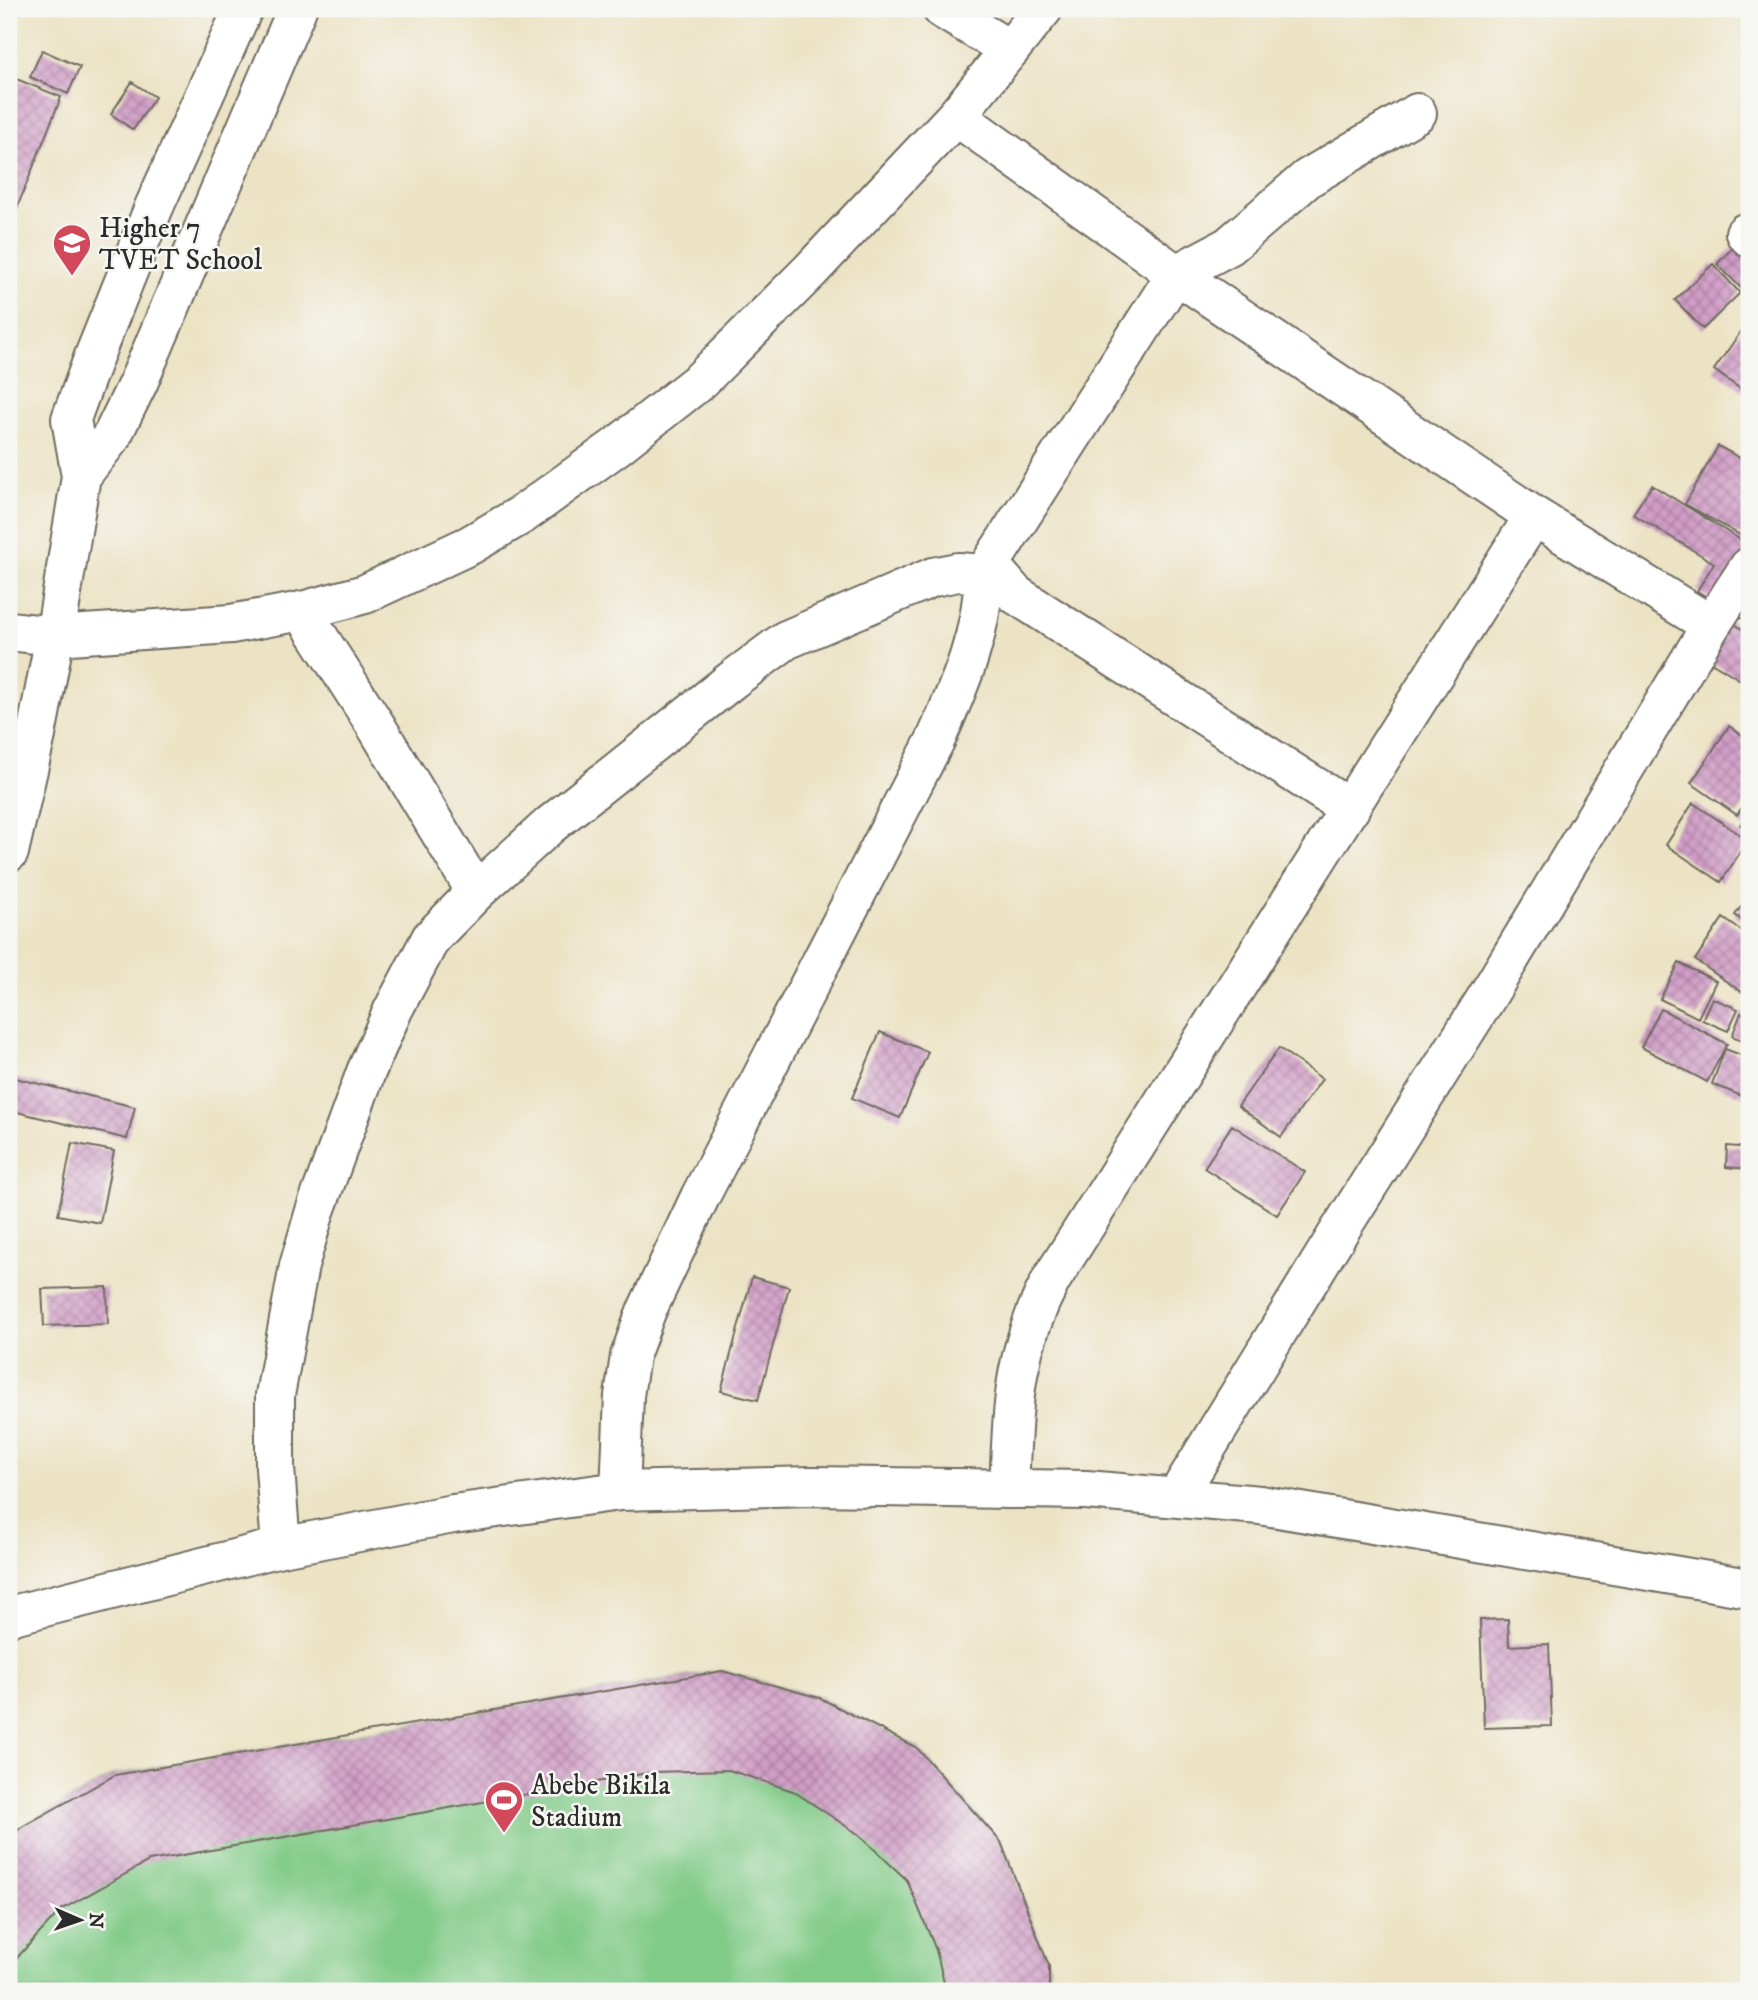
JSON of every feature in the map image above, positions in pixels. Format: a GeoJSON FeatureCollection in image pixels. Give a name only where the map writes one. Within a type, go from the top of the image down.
{"type":"FeatureCollection","features":[{"type":"Feature","properties":{"kind":"street"},"geometry":{"type":"LineString","coordinates":[[9,852],[55,636],[81,476],[71,419],[154,207],[243,9]]}},
{"type":"Feature","properties":{"kind":"street"},"geometry":{"type":"LineString","coordinates":[[81,476],[112,436],[138,383],[297,9]]}},
{"type":"Feature","properties":{"kind":"street"},"geometry":{"type":"LineString","coordinates":[[942,9],[1010,50]]}},
{"type":"Feature","properties":{"kind":"street"},"geometry":{"type":"LineString","coordinates":[[9,631],[55,636],[231,624],[302,611],[365,594],[470,545],[523,514],[616,447],[701,380],[811,270],[956,117],[1043,9]]}},
{"type":"Feature","properties":{"kind":"street"},"geometry":{"type":"LineString","coordinates":[[620,1491],[624,1396],[630,1356],[646,1311],[700,1197],[936,739],[977,637],[987,570],[1176,274],[1229,246],[1308,178],[1416,113]]}},
{"type":"Feature","properties":{"kind":"street"},"geometry":{"type":"LineString","coordinates":[[956,117],[1176,274],[1534,516],[1711,625]]}},
{"type":"Feature","properties":{"kind":"street"},"geometry":{"type":"LineString","coordinates":[[1009,1488],[1013,1397],[1026,1334],[1058,1268],[1534,516]]}},
{"type":"Feature","properties":{"kind":"street"},"geometry":{"type":"LineString","coordinates":[[1177,1496],[1749,567]]}},
{"type":"Feature","properties":{"kind":"street"},"geometry":{"type":"LineString","coordinates":[[281,1548],[275,1468],[275,1395],[299,1266],[315,1212],[366,1072],[393,1010],[431,938],[476,892],[550,825],[786,640],[933,577],[987,570],[1015,594],[1350,809]]}},
{"type":"Feature","properties":{"kind":"street"},"geometry":{"type":"LineString","coordinates":[[302,611],[376,726],[476,892]]}},
{"type":"Feature","properties":{"kind":"street"},"geometry":{"type":"LineString","coordinates":[[9,1616],[281,1548],[453,1514],[620,1491],[812,1486],[1009,1488],[1177,1496],[1260,1505],[1749,1588]]}},
{"type":"Feature","properties":{"kind":"green space","name":"Abebe Bikila Stadium"},"geometry":{"type":"Polygon","coordinates":[[[722,1671],[820,1698],[917,1748],[1001,1842],[1049,1966],[1049,1991],[9,1991],[9,1840],[20,1828],[115,1775],[722,1671]]]}},
{"type":"Feature","properties":{"kind":"building"},"geometry":{"type":"Polygon","coordinates":[[[42,50],[80,67],[68,94],[30,77],[42,50]]]}},
{"type":"Feature","properties":{"kind":"building"},"geometry":{"type":"Polygon","coordinates":[[[9,76],[61,97],[9,228],[9,76]]]}},
{"type":"Feature","properties":{"kind":"building"},"geometry":{"type":"Polygon","coordinates":[[[132,82],[155,97],[133,130],[111,114],[132,82]]]}},
{"type":"Feature","properties":{"kind":"building"},"geometry":{"type":"Polygon","coordinates":[[[1736,244],[1749,257],[1749,284],[1743,290],[1717,264],[1736,244]]]}},
{"type":"Feature","properties":{"kind":"building"},"geometry":{"type":"Polygon","coordinates":[[[1713,264],[1740,293],[1703,329],[1675,300],[1713,264]]]}},
{"type":"Feature","properties":{"kind":"building"},"geometry":{"type":"Polygon","coordinates":[[[1749,320],[1749,395],[1714,370],[1749,320]]]}},
{"type":"Feature","properties":{"kind":"building"},"geometry":{"type":"Polygon","coordinates":[[[1718,446],[1749,463],[1749,540],[1685,504],[1718,446]]]}},
{"type":"Feature","properties":{"kind":"building"},"geometry":{"type":"Polygon","coordinates":[[[1652,485],[1749,545],[1715,602],[1697,591],[1714,563],[1633,514],[1652,485]]]}},
{"type":"Feature","properties":{"kind":"building"},"geometry":{"type":"Polygon","coordinates":[[[1749,580],[1749,623],[1729,610],[1749,580]]]}},
{"type":"Feature","properties":{"kind":"building"},"geometry":{"type":"Polygon","coordinates":[[[1721,616],[1749,633],[1749,685],[1698,654],[1721,616]]]}},
{"type":"Feature","properties":{"kind":"building"},"geometry":{"type":"Polygon","coordinates":[[[1729,726],[1749,740],[1749,797],[1737,815],[1691,783],[1729,726]]]}},
{"type":"Feature","properties":{"kind":"building"},"geometry":{"type":"Polygon","coordinates":[[[1693,803],[1748,840],[1721,882],[1666,845],[1693,803]]]}},
{"type":"Feature","properties":{"kind":"building"},"geometry":{"type":"Polygon","coordinates":[[[1749,810],[1749,831],[1740,825],[1749,810]]]}},
{"type":"Feature","properties":{"kind":"building"},"geometry":{"type":"Polygon","coordinates":[[[1746,900],[1749,902],[1749,926],[1735,915],[1746,900]]]}},
{"type":"Feature","properties":{"kind":"building"},"geometry":{"type":"Polygon","coordinates":[[[1723,918],[1749,936],[1749,981],[1742,992],[1695,960],[1723,918]]]}},
{"type":"Feature","properties":{"kind":"building"},"geometry":{"type":"Polygon","coordinates":[[[1679,963],[1716,981],[1698,1018],[1660,999],[1679,963]]]}},
{"type":"Feature","properties":{"kind":"building"},"geometry":{"type":"Polygon","coordinates":[[[1712,998],[1738,1009],[1728,1031],[1702,1020],[1712,998]]]}},
{"type":"Feature","properties":{"kind":"building"},"geometry":{"type":"Polygon","coordinates":[[[1661,1009],[1727,1044],[1707,1082],[1641,1047],[1661,1009]]]}},
{"type":"Feature","properties":{"kind":"building"},"geometry":{"type":"Polygon","coordinates":[[[1741,1013],[1749,1016],[1749,1043],[1732,1036],[1741,1013]]]}},
{"type":"Feature","properties":{"kind":"building"},"geometry":{"type":"Polygon","coordinates":[[[880,1032],[928,1052],[900,1118],[852,1098],[880,1032]]]}},
{"type":"Feature","properties":{"kind":"building"},"geometry":{"type":"Polygon","coordinates":[[[1279,1048],[1322,1079],[1281,1137],[1238,1106],[1279,1048]]]}},
{"type":"Feature","properties":{"kind":"building"},"geometry":{"type":"Polygon","coordinates":[[[1725,1049],[1749,1058],[1749,1099],[1712,1084],[1725,1049]]]}},
{"type":"Feature","properties":{"kind":"building"},"geometry":{"type":"Polygon","coordinates":[[[11,1077],[135,1107],[127,1139],[9,1110],[11,1077]]]}},
{"type":"Feature","properties":{"kind":"building"},"geometry":{"type":"Polygon","coordinates":[[[1232,1125],[1305,1172],[1277,1215],[1204,1168],[1232,1125]]]}},
{"type":"Feature","properties":{"kind":"building"},"geometry":{"type":"Polygon","coordinates":[[[72,1143],[114,1151],[100,1223],[58,1215],[72,1143]]]}},
{"type":"Feature","properties":{"kind":"building"},"geometry":{"type":"Polygon","coordinates":[[[1727,1146],[1749,1148],[1749,1169],[1726,1167],[1727,1146]]]}},
{"type":"Feature","properties":{"kind":"building"},"geometry":{"type":"Polygon","coordinates":[[[752,1277],[789,1287],[758,1400],[721,1391],[752,1277]]]}},
{"type":"Feature","properties":{"kind":"building"},"geometry":{"type":"Polygon","coordinates":[[[107,1287],[108,1324],[44,1326],[42,1289],[107,1287]]]}},
{"type":"Feature","properties":{"kind":"building"},"geometry":{"type":"Polygon","coordinates":[[[1508,1619],[1509,1646],[1549,1644],[1552,1726],[1484,1728],[1480,1620],[1508,1619]]]}},
{"type":"Feature","properties":{"kind":"building"},"geometry":{"type":"Polygon","coordinates":[[[722,1671],[820,1698],[917,1748],[1001,1842],[1049,1966],[1049,1991],[946,1991],[936,1950],[907,1880],[858,1834],[793,1791],[729,1770],[653,1772],[149,1861],[61,1910],[11,1964],[9,1970],[9,1840],[20,1828],[115,1775],[722,1671]]]}},
{"type":"Feature","properties":{"kind":"place","name":"Higher 7 TVET School"},"geometry":{"type":"Point","coordinates":[72,277]}},
{"type":"Feature","properties":{"kind":"place","name":"Abebe Bikila Stadium"},"geometry":{"type":"Point","coordinates":[504,1834]}}]}
